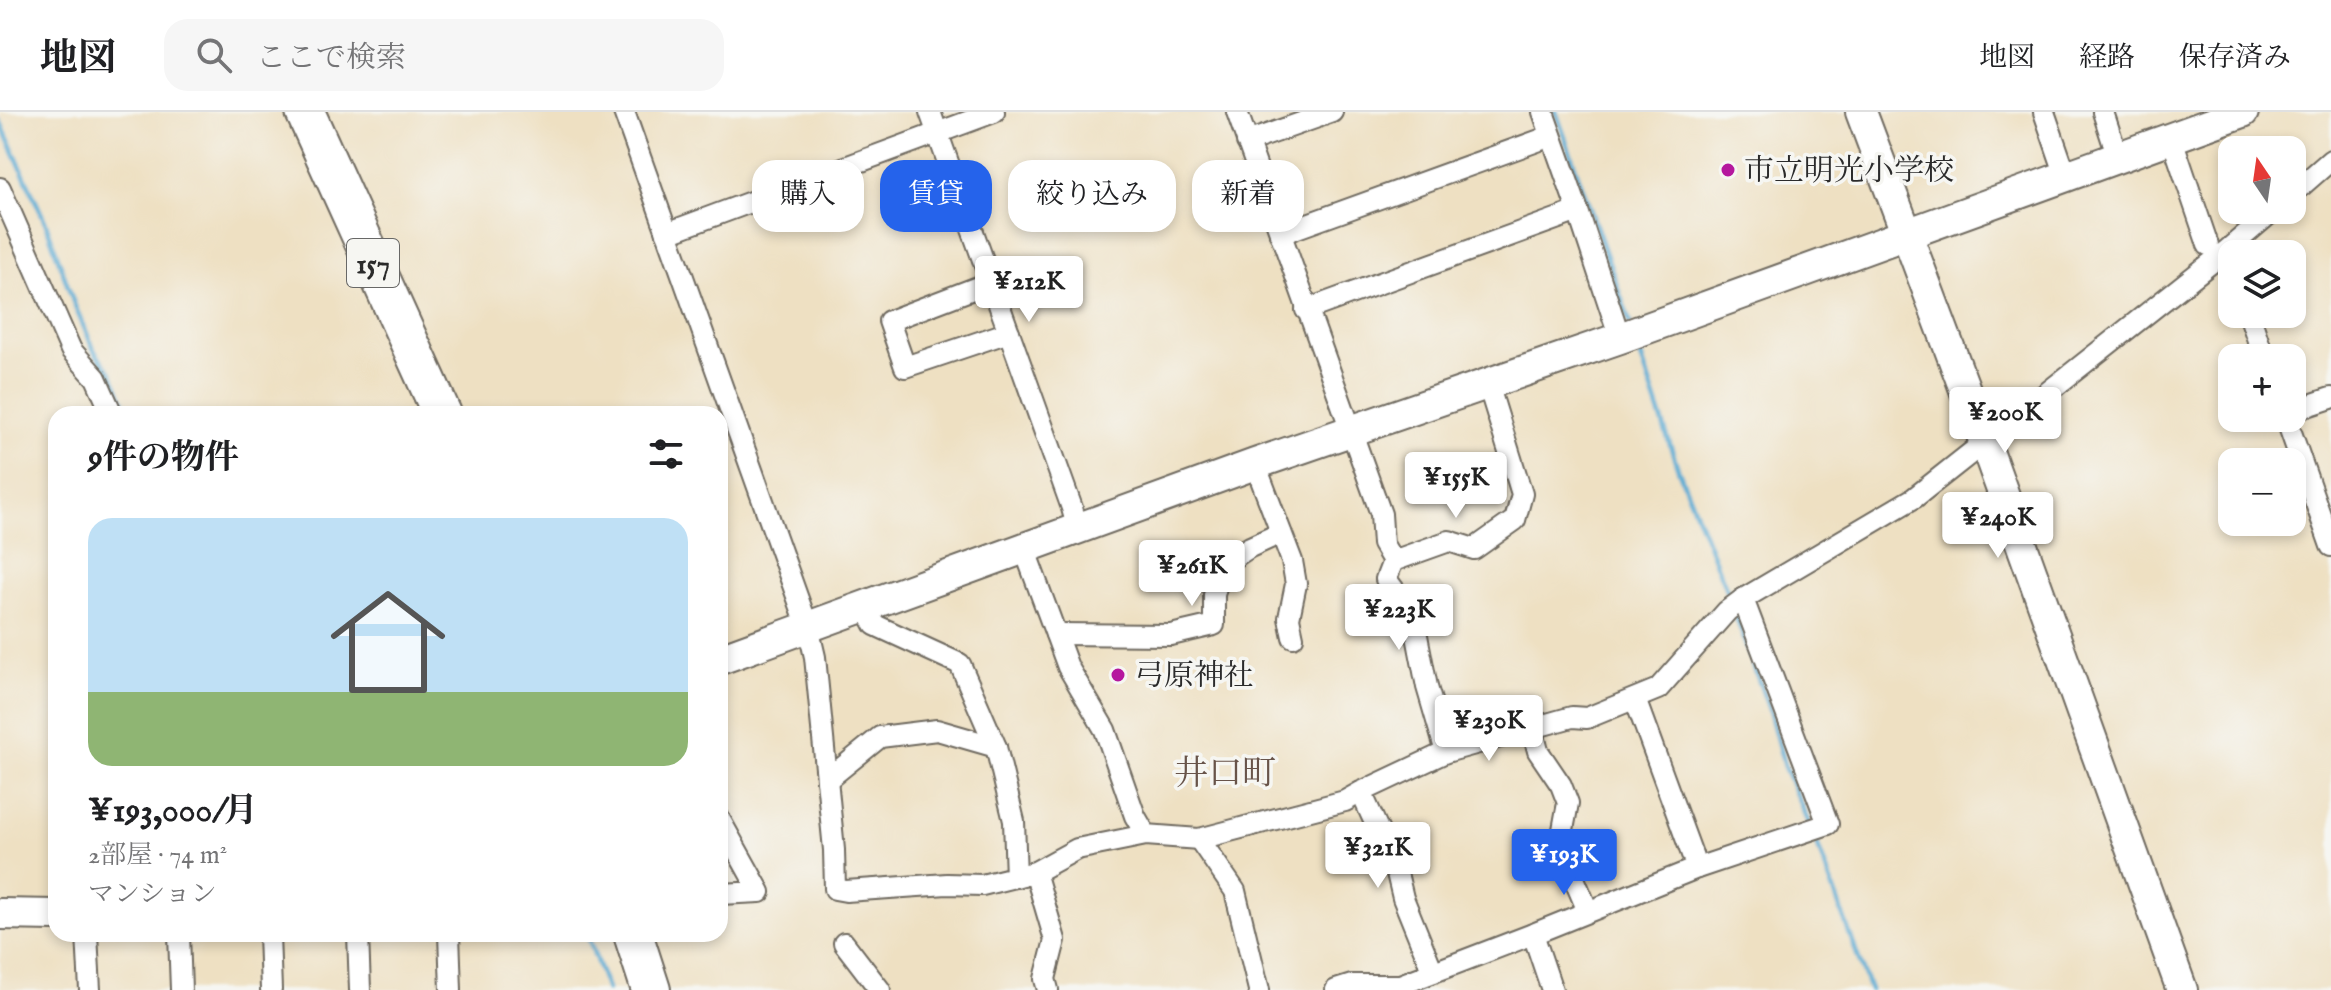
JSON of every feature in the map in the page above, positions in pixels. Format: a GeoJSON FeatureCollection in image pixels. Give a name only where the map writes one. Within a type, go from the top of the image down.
{"type":"FeatureCollection","features":[{"type":"Feature","properties":{"kind":"highway","name":"157"},"geometry":{"type":"LineString","coordinates":[[305,112],[438,406]]}},
{"type":"Feature","properties":{"kind":"highway"},"geometry":{"type":"LineString","coordinates":[[636,942],[651,990]]}},
{"type":"Feature","properties":{"kind":"street"},"geometry":{"type":"LineString","coordinates":[[624,112],[808,627],[815,657],[835,889],[846,891],[947,884],[982,885],[1026,875],[1077,849],[1146,835],[1199,839],[1345,801],[1446,752],[1572,717],[1587,718],[1658,689],[1736,604],[1914,498],[2218,257]]}},
{"type":"Feature","properties":{"kind":"street"},"geometry":{"type":"LineString","coordinates":[[930,112],[1078,530]]}},
{"type":"Feature","properties":{"kind":"street"},"geometry":{"type":"LineString","coordinates":[[667,233],[994,112]]}},
{"type":"Feature","properties":{"kind":"street"},"geometry":{"type":"LineString","coordinates":[[1237,112],[1381,514],[1383,544],[1393,561]]}},
{"type":"Feature","properties":{"kind":"street"},"geometry":{"type":"LineString","coordinates":[[1247,142],[1332,112]]}},
{"type":"Feature","properties":{"kind":"street"},"geometry":{"type":"LineString","coordinates":[[1543,112],[1578,211],[1629,335]]}},
{"type":"Feature","properties":{"kind":"street"},"geometry":{"type":"LineString","coordinates":[[1861,112],[1985,443],[2182,990]]}},
{"type":"Feature","properties":{"kind":"street"},"geometry":{"type":"LineString","coordinates":[[2044,112],[2066,176]]}},
{"type":"Feature","properties":{"kind":"street"},"geometry":{"type":"LineString","coordinates":[[2103,112],[2118,158]]}},
{"type":"Feature","properties":{"kind":"street"},"geometry":{"type":"LineString","coordinates":[[728,656],[1255,464],[1629,335],[2243,112]]}},
{"type":"Feature","properties":{"kind":"street"},"geometry":{"type":"LineString","coordinates":[[1280,234],[1551,136]]}},
{"type":"Feature","properties":{"kind":"street"},"geometry":{"type":"LineString","coordinates":[[2172,139],[2218,245]]}},
{"type":"Feature","properties":{"kind":"street"},"geometry":{"type":"LineString","coordinates":[[2306,182],[2331,160]]}},
{"type":"Feature","properties":{"kind":"street"},"geometry":{"type":"LineString","coordinates":[[0,188],[71,350],[96,378],[108,406]]}},
{"type":"Feature","properties":{"kind":"street"},"geometry":{"type":"LineString","coordinates":[[1306,310],[1578,211]]}},
{"type":"Feature","properties":{"kind":"street"},"geometry":{"type":"LineString","coordinates":[[2239,240],[2257,224]]}},
{"type":"Feature","properties":{"kind":"street"},"geometry":{"type":"LineString","coordinates":[[991,282],[889,321],[905,367],[1009,332]]}},
{"type":"Feature","properties":{"kind":"street"},"geometry":{"type":"LineString","coordinates":[[1446,752],[1427,687],[1413,615],[1386,579],[1393,561],[1449,541],[1474,549],[1515,520],[1522,494],[1488,384]]}},
{"type":"Feature","properties":{"kind":"street"},"geometry":{"type":"LineString","coordinates":[[2306,406],[2331,398]]}},
{"type":"Feature","properties":{"kind":"street"},"geometry":{"type":"LineString","coordinates":[[2291,432],[2331,546]]}},
{"type":"Feature","properties":{"kind":"street"},"geometry":{"type":"LineString","coordinates":[[1255,464],[1292,561],[1296,584],[1289,618],[1293,637]]}},
{"type":"Feature","properties":{"kind":"street"},"geometry":{"type":"LineString","coordinates":[[1056,634],[1171,635],[1214,625],[1214,595],[1222,565],[1250,547],[1281,533]]}},
{"type":"Feature","properties":{"kind":"street"},"geometry":{"type":"LineString","coordinates":[[1024,548],[1068,667],[1105,730],[1135,816],[1146,835]]}},
{"type":"Feature","properties":{"kind":"street"},"geometry":{"type":"LineString","coordinates":[[1336,990],[1352,985],[1400,985],[1697,868],[1828,824],[1736,604]]}},
{"type":"Feature","properties":{"kind":"street"},"geometry":{"type":"LineString","coordinates":[[865,606],[875,625],[960,664],[996,747],[1026,875],[1055,940],[1045,979],[1048,990]]}},
{"type":"Feature","properties":{"kind":"street"},"geometry":{"type":"LineString","coordinates":[[1635,699],[1697,868]]}},
{"type":"Feature","properties":{"kind":"street"},"geometry":{"type":"LineString","coordinates":[[1532,728],[1538,751],[1561,785],[1568,803],[1560,846],[1588,911]]}},
{"type":"Feature","properties":{"kind":"street"},"geometry":{"type":"LineString","coordinates":[[827,780],[880,737],[937,730],[996,747]]}},
{"type":"Feature","properties":{"kind":"street"},"geometry":{"type":"LineString","coordinates":[[1361,792],[1396,869],[1403,898],[1433,972]]}},
{"type":"Feature","properties":{"kind":"street"},"geometry":{"type":"LineString","coordinates":[[728,834],[760,892],[728,894]]}},
{"type":"Feature","properties":{"kind":"street"},"geometry":{"type":"LineString","coordinates":[[1199,839],[1235,891],[1259,990]]}},
{"type":"Feature","properties":{"kind":"street"},"geometry":{"type":"LineString","coordinates":[[0,914],[48,915]]}},
{"type":"Feature","properties":{"kind":"street"},"geometry":{"type":"LineString","coordinates":[[1533,934],[1552,990]]}},
{"type":"Feature","properties":{"kind":"street"},"geometry":{"type":"LineString","coordinates":[[87,942],[90,990]]}},
{"type":"Feature","properties":{"kind":"street"},"geometry":{"type":"LineString","coordinates":[[179,942],[181,990]]}},
{"type":"Feature","properties":{"kind":"street"},"geometry":{"type":"LineString","coordinates":[[269,942],[271,990]]}},
{"type":"Feature","properties":{"kind":"street"},"geometry":{"type":"LineString","coordinates":[[358,942],[360,990]]}},
{"type":"Feature","properties":{"kind":"street"},"geometry":{"type":"LineString","coordinates":[[449,942],[451,990]]}},
{"type":"Feature","properties":{"kind":"street"},"geometry":{"type":"LineString","coordinates":[[844,943],[880,990]]}},
{"type":"Feature","properties":{"kind":"waterway"},"geometry":{"type":"LineString","coordinates":[[1556,112],[1630,323]]}},
{"type":"Feature","properties":{"kind":"waterway"},"geometry":{"type":"LineString","coordinates":[[0,121],[47,226],[74,304],[95,352],[111,373],[125,406]]}},
{"type":"Feature","properties":{"kind":"waterway"},"geometry":{"type":"LineString","coordinates":[[1637,344],[1678,469],[1731,601]]}},
{"type":"Feature","properties":{"kind":"waterway"},"geometry":{"type":"LineString","coordinates":[[1734,611],[1769,709],[1784,766],[1809,824]]}},
{"type":"Feature","properties":{"kind":"waterway"},"geometry":{"type":"LineString","coordinates":[[1813,833],[1870,990]]}},
{"type":"Feature","properties":{"kind":"waterway"},"geometry":{"type":"LineString","coordinates":[[590,942],[607,990]]}},
{"type":"Feature","properties":{"kind":"place","name":"市立明光小学校"},"geometry":{"type":"Point","coordinates":[1728,170]}},
{"type":"Feature","properties":{"kind":"place","name":"弓原神社"},"geometry":{"type":"Point","coordinates":[1118,675]}},
{"type":"Feature","properties":{"kind":"district","name":"井口町"},"geometry":{"type":"Point","coordinates":[1225,772]}}]}
